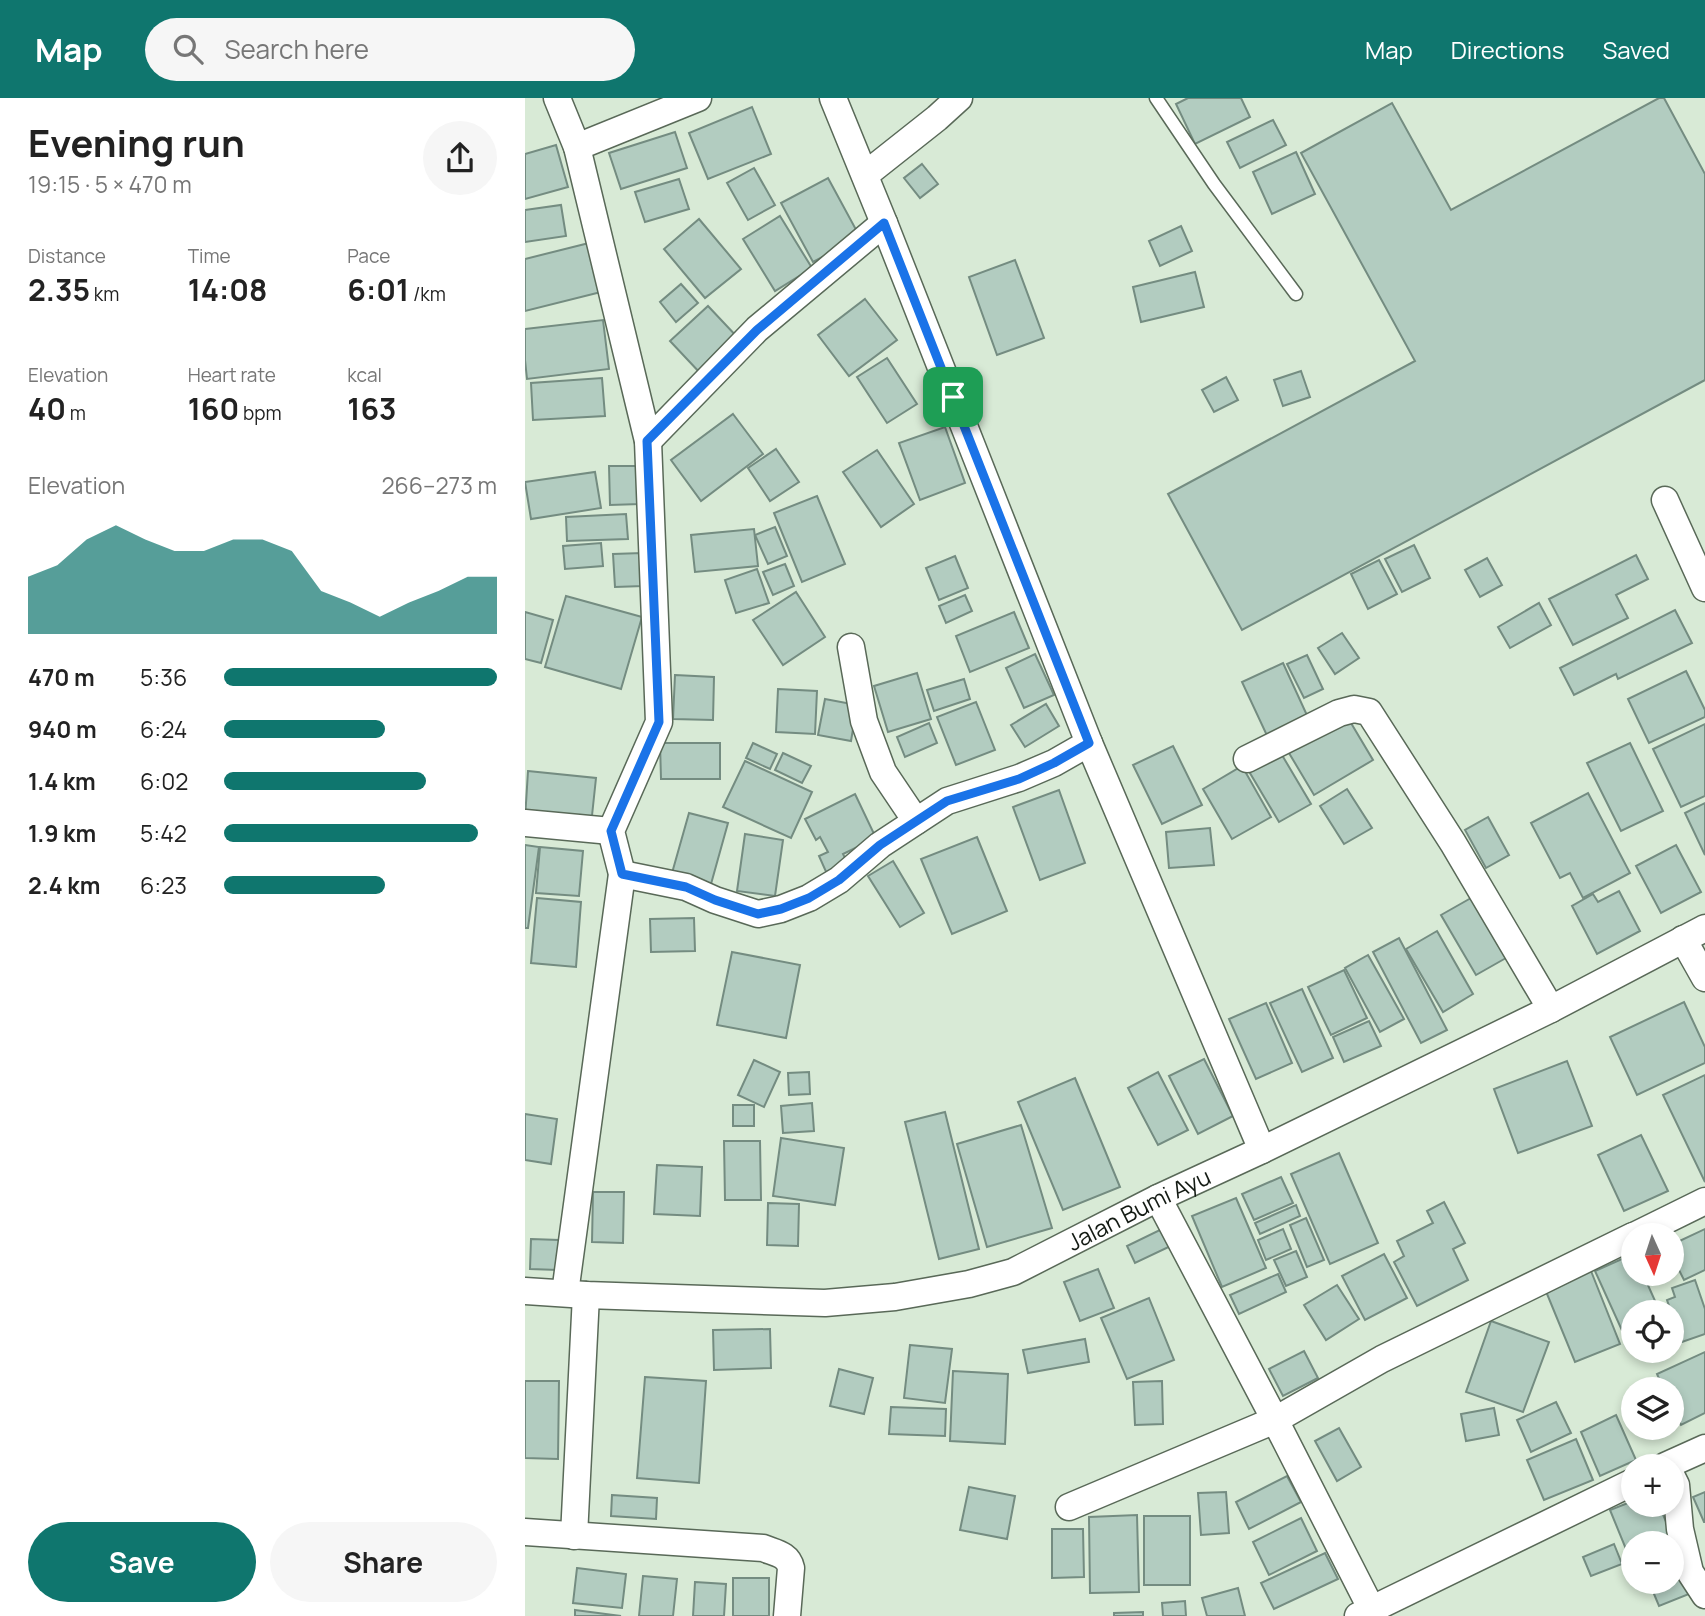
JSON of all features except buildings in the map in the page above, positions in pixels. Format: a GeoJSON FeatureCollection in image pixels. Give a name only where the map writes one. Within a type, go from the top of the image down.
{"type":"FeatureCollection","features":[{"type":"Feature","properties":{"kind":"street"},"geometry":{"type":"LineString","coordinates":[[557,98],[577,147],[647,441],[659,722],[611,831],[622,874],[576,1294],[575,1536]]}},
{"type":"Feature","properties":{"kind":"street"},"geometry":{"type":"LineString","coordinates":[[577,147],[698,98]]}},
{"type":"Feature","properties":{"kind":"street"},"geometry":{"type":"LineString","coordinates":[[833,98],[1089,743],[1262,1150]]}},
{"type":"Feature","properties":{"kind":"street"},"geometry":{"type":"LineString","coordinates":[[865,175],[959,98]]}},
{"type":"Feature","properties":{"kind":"street"},"geometry":{"type":"LineString","coordinates":[[647,441],[757,330],[884,223]]}},
{"type":"Feature","properties":{"kind":"street"},"geometry":{"type":"LineString","coordinates":[[1665,500],[1702,574]]}},
{"type":"Feature","properties":{"kind":"street"},"geometry":{"type":"LineString","coordinates":[[851,647],[864,721],[883,772],[916,821]]}},
{"type":"Feature","properties":{"kind":"street"},"geometry":{"type":"LineString","coordinates":[[1247,759],[1339,713],[1354,709],[1369,712],[1453,843],[1551,1009]]}},
{"type":"Feature","properties":{"kind":"street"},"geometry":{"type":"LineString","coordinates":[[622,874],[686,887],[758,914],[781,909],[809,898],[839,880],[880,845],[947,801],[1019,779],[1089,743]]}},
{"type":"Feature","properties":{"kind":"street"},"geometry":{"type":"LineString","coordinates":[[525,823],[611,831]]}},
{"type":"Feature","properties":{"kind":"street"},"geometry":{"type":"LineString","coordinates":[[1694,934],[1705,978]]}},
{"type":"Feature","properties":{"kind":"street","name":"Jalan Bumi Ayu"},"geometry":{"type":"LineString","coordinates":[[525,1291],[825,1303],[895,1297],[969,1284],[1013,1272],[1158,1198],[1551,1009],[1694,934]]}},
{"type":"Feature","properties":{"kind":"street"},"geometry":{"type":"LineString","coordinates":[[1158,1198],[1275,1420],[1368,1614],[1621,1488]]}},
{"type":"Feature","properties":{"kind":"street"},"geometry":{"type":"LineString","coordinates":[[1660,1223],[1705,1201]]}},
{"type":"Feature","properties":{"kind":"street"},"geometry":{"type":"LineString","coordinates":[[1069,1507],[1275,1420],[1382,1359],[1621,1242]]}},
{"type":"Feature","properties":{"kind":"street"},"geometry":{"type":"LineString","coordinates":[[1684,1459],[1705,1448]]}},
{"type":"Feature","properties":{"kind":"street"},"geometry":{"type":"LineString","coordinates":[[1679,1517],[1690,1572],[1705,1595]]}},
{"type":"Feature","properties":{"kind":"street"},"geometry":{"type":"LineString","coordinates":[[525,1532],[763,1548],[785,1556],[790,1561],[787,1616]]}},
{"type":"Feature","properties":{"kind":"lane"},"geometry":{"type":"LineString","coordinates":[[1156,98],[1214,184],[1296,294]]}},
{"type":"Feature","properties":{"kind":"route"},"geometry":{"type":"LineString","coordinates":[[884,223],[953,397],[1089,743],[1019,779],[947,801],[880,845],[839,880],[809,898],[781,909],[752,913],[686,887],[622,874],[611,831],[659,722],[647,441],[757,330],[884,223]]}}]}
